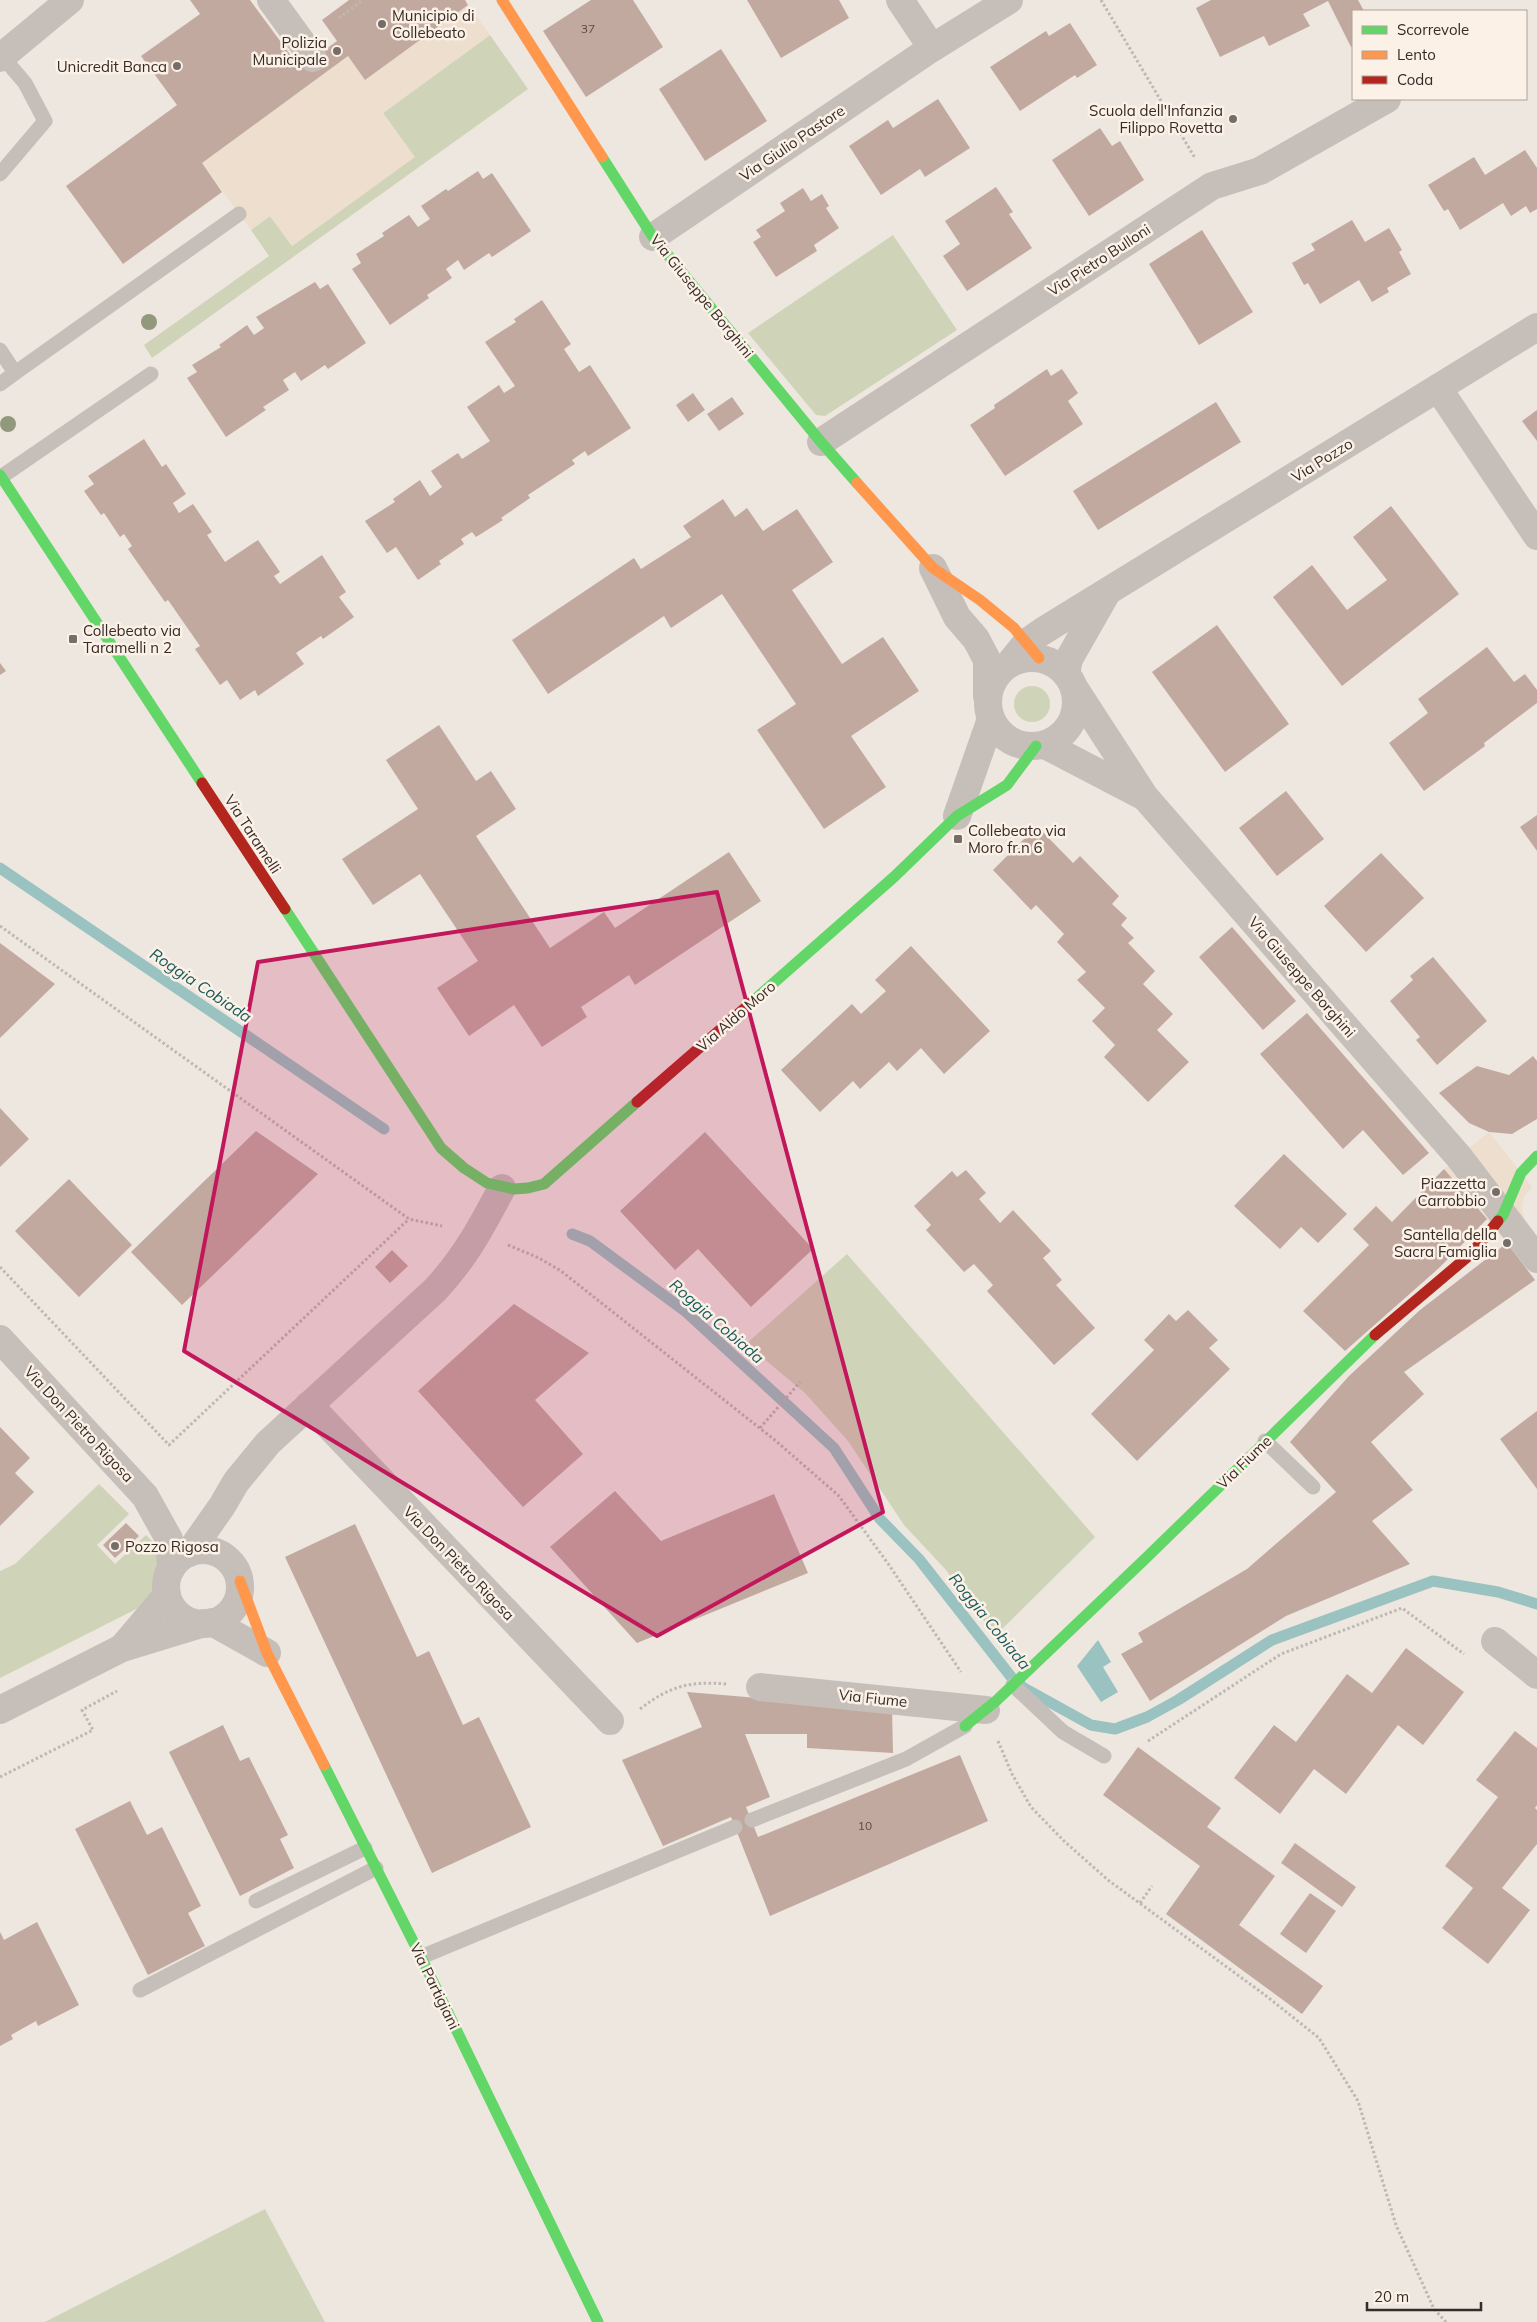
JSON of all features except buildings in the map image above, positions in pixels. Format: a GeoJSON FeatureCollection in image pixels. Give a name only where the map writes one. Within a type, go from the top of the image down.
{"type":"FeatureCollection","features":[{"type":"Feature","properties":{"kind":"street"},"geometry":{"type":"LineString","coordinates":[[1,57],[70,0]]}},
{"type":"Feature","properties":{"kind":"street"},"geometry":{"type":"LineString","coordinates":[[271,0],[313,58]]}},
{"type":"Feature","properties":{"kind":"street","name":"Via Giuseppe Borghini"},"geometry":{"type":"LineString","coordinates":[[502,0],[653,237],[822,442],[933,568],[980,600],[1033,650],[1054,664],[1071,682],[1145,797],[1458,1157],[1510,1224]]}},
{"type":"Feature","properties":{"kind":"street"},"geometry":{"type":"LineString","coordinates":[[900,0],[932,48]]}},
{"type":"Feature","properties":{"kind":"street","name":"Via Giulio Pastore"},"geometry":{"type":"LineString","coordinates":[[653,237],[932,48],[1009,0]]}},
{"type":"Feature","properties":{"kind":"street","name":"Via Pietro Bulloni"},"geometry":{"type":"LineString","coordinates":[[822,442],[1212,186],[1260,171],[1385,100]]}},
{"type":"Feature","properties":{"kind":"street","name":"Via Pozzo"},"geometry":{"type":"LineString","coordinates":[[1033,650],[1107,592],[1537,327]]}},
{"type":"Feature","properties":{"kind":"street"},"geometry":{"type":"LineString","coordinates":[[1438,388],[1537,536]]}},
{"type":"Feature","properties":{"kind":"street","name":"Via Taramelli"},"geometry":{"type":"LineString","coordinates":[[1,476],[441,1148],[460,1166],[480,1179],[502,1188]]}},
{"type":"Feature","properties":{"kind":"street","name":"Via Giuseppe Borghini"},"geometry":{"type":"LineString","coordinates":[[933,568],[957,617],[976,639],[987,660],[989,710],[998,731],[1009,740],[1022,746],[1041,746],[1145,797]]}},
{"type":"Feature","properties":{"kind":"street","name":"Via Pozzo"},"geometry":{"type":"LineString","coordinates":[[1071,682],[1069,659],[1107,592]]}},
{"type":"Feature","properties":{"kind":"street"},"geometry":{"type":"LineString","coordinates":[[989,710],[990,688],[998,674],[1009,664],[1023,658],[1033,650]]}},
{"type":"Feature","properties":{"kind":"street"},"geometry":{"type":"LineString","coordinates":[[1041,746],[1060,737],[1071,724],[1077,707],[1071,682]]}},
{"type":"Feature","properties":{"kind":"street","name":"Via Aldo Moro"},"geometry":{"type":"LineString","coordinates":[[957,816],[989,710]]}},
{"type":"Feature","properties":{"kind":"street","name":"Via Aldo Moro"},"geometry":{"type":"LineString","coordinates":[[502,1188],[528,1190],[544,1184],[894,877],[957,816],[1008,785],[1041,746]]}},
{"type":"Feature","properties":{"kind":"street"},"geometry":{"type":"LineString","coordinates":[[1537,1156],[1521,1173],[1510,1224],[1537,1259]]}},
{"type":"Feature","properties":{"kind":"street"},"geometry":{"type":"LineString","coordinates":[[122,1648],[246,1470],[268,1444],[435,1290],[456,1268],[471,1246],[502,1188]]}},
{"type":"Feature","properties":{"kind":"street","name":"Via Fiume"},"geometry":{"type":"LineString","coordinates":[[760,1687],[982,1713],[1266,1441],[1366,1342],[1510,1224]]}},
{"type":"Feature","properties":{"kind":"street","name":"Via Don Pietro Rigosa"},"geometry":{"type":"LineString","coordinates":[[0,1339],[145,1496],[169,1539],[176,1572]]}},
{"type":"Feature","properties":{"kind":"street","name":"Via Don Pietro Rigosa"},"geometry":{"type":"LineString","coordinates":[[309,1405],[610,1721]]}},
{"type":"Feature","properties":{"kind":"street"},"geometry":{"type":"LineString","coordinates":[[0,1710],[122,1648],[226,1616],[238,1600],[236,1572],[222,1506]]}},
{"type":"Feature","properties":{"kind":"street"},"geometry":{"type":"LineString","coordinates":[[236,1572],[225,1556],[213,1551],[201,1550],[176,1572],[173,1608],[189,1621],[208,1623],[267,1653]]}},
{"type":"Feature","properties":{"kind":"street","name":"Via Partigiani"},"geometry":{"type":"LineString","coordinates":[[236,1572],[267,1653],[421,1957],[598,2322]]}},
{"type":"Feature","properties":{"kind":"street"},"geometry":{"type":"LineString","coordinates":[[1495,1641],[1537,1675]]}},
{"type":"Feature","properties":{"kind":"lane"},"geometry":{"type":"LineString","coordinates":[[0,174],[45,121],[25,83],[1,57]]}},
{"type":"Feature","properties":{"kind":"lane"},"geometry":{"type":"LineString","coordinates":[[0,384],[239,214]]}},
{"type":"Feature","properties":{"kind":"lane"},"geometry":{"type":"LineString","coordinates":[[0,350],[16,373]]}},
{"type":"Feature","properties":{"kind":"lane"},"geometry":{"type":"LineString","coordinates":[[1,476],[151,374]]}},
{"type":"Feature","properties":{"kind":"lane"},"geometry":{"type":"LineString","coordinates":[[1266,1441],[1313,1487]]}},
{"type":"Feature","properties":{"kind":"lane"},"geometry":{"type":"LineString","coordinates":[[1012,1685],[1063,1732],[1104,1756]]}},
{"type":"Feature","properties":{"kind":"lane"},"geometry":{"type":"LineString","coordinates":[[752,1820],[906,1759],[982,1713]]}},
{"type":"Feature","properties":{"kind":"lane"},"geometry":{"type":"LineString","coordinates":[[421,1957],[735,1827]]}},
{"type":"Feature","properties":{"kind":"lane"},"geometry":{"type":"LineString","coordinates":[[256,1901],[365,1848]]}},
{"type":"Feature","properties":{"kind":"lane"},"geometry":{"type":"LineString","coordinates":[[140,1990],[376,1868]]}},
{"type":"Feature","properties":{"kind":"path"},"geometry":{"type":"LineString","coordinates":[[339,18],[363,0]]}},
{"type":"Feature","properties":{"kind":"path"},"geometry":{"type":"LineString","coordinates":[[1100,0],[1212,186]]}},
{"type":"Feature","properties":{"kind":"path"},"geometry":{"type":"LineString","coordinates":[[0,926],[409,1219],[444,1227]]}},
{"type":"Feature","properties":{"kind":"path"},"geometry":{"type":"LineString","coordinates":[[0,1267],[169,1445],[409,1219]]}},
{"type":"Feature","properties":{"kind":"path"},"geometry":{"type":"LineString","coordinates":[[514,1247],[540,1258],[561,1270],[760,1428],[839,1496],[889,1565],[982,1713],[1012,1774],[1031,1807],[1108,1880],[1265,1995],[1319,2038],[1358,2101],[1396,2225],[1434,2309],[1446,2322]]}},
{"type":"Feature","properties":{"kind":"path"},"geometry":{"type":"LineString","coordinates":[[760,1428],[800,1382]]}},
{"type":"Feature","properties":{"kind":"path"},"geometry":{"type":"LineString","coordinates":[[1148,1741],[1280,1654],[1402,1608],[1465,1656]]}},
{"type":"Feature","properties":{"kind":"path"},"geometry":{"type":"LineString","coordinates":[[610,1721],[617,1722],[628,1718],[658,1695],[681,1685],[704,1682],[760,1687]]}},
{"type":"Feature","properties":{"kind":"path"},"geometry":{"type":"LineString","coordinates":[[0,1777],[93,1730],[82,1710],[126,1687]]}},
{"type":"Feature","properties":{"kind":"path"},"geometry":{"type":"LineString","coordinates":[[1140,1903],[1152,1886]]}},
{"type":"Feature","properties":{"kind":"highlighted area"},"geometry":{"type":"Polygon","coordinates":[[[717,892],[883,1512],[657,1636],[184,1351],[258,962],[717,892]]]}},
{"type":"Feature","properties":{"kind":"green space"},"geometry":{"type":"Polygon","coordinates":[[[490,35],[528,89],[152,358],[144,345],[269,256],[251,230],[270,216],[292,246],[414,157],[383,113],[490,35]]]}},
{"type":"Feature","properties":{"kind":"green space"},"geometry":{"type":"Polygon","coordinates":[[[893,235],[957,330],[825,416],[816,415],[748,333],[893,235]]]}},
{"type":"Feature","properties":{"kind":"green space"},"geometry":{"type":"Polygon","coordinates":[[[1032,686],[1045,691],[1050,704],[1045,717],[1032,722],[1019,717],[1014,704],[1019,691],[1032,686]]]}},
{"type":"Feature","properties":{"kind":"green space"},"geometry":{"type":"Polygon","coordinates":[[[847,1254],[1095,1537],[997,1634],[977,1614],[946,1570],[904,1525],[848,1441],[805,1393],[746,1344],[847,1254]]]}},
{"type":"Feature","properties":{"kind":"green space"},"geometry":{"type":"Polygon","coordinates":[[[99,1484],[129,1514],[97,1545],[115,1564],[146,1535],[155,1544],[160,1575],[154,1600],[0,1678],[0,1571],[15,1564],[99,1484]]]}},
{"type":"Feature","properties":{"kind":"green space"},"geometry":{"type":"Polygon","coordinates":[[[265,2209],[325,2322],[45,2322],[265,2209]]]}},
{"type":"Feature","properties":{"kind":"shaded area"},"geometry":{"type":"Polygon","coordinates":[[[468,5],[490,35],[383,113],[415,157],[292,246],[270,216],[251,230],[202,163],[348,56],[365,80],[468,5]]]}},
{"type":"Feature","properties":{"kind":"shaded area","name":"Piazzetta Carrobbio"},"geometry":{"type":"Polygon","coordinates":[[[1489,1132],[1532,1187],[1524,1197],[1522,1209],[1527,1227],[1507,1243],[1444,1169],[1489,1132]]]}},
{"type":"Feature","properties":{"kind":"water"},"geometry":{"type":"Polygon","coordinates":[[[1098,1640],[1111,1662],[1103,1667],[1118,1692],[1101,1702],[1077,1666],[1098,1640]]]}},
{"type":"Feature","properties":{"kind":"waterway","name":"Roggia Cobiada"},"geometry":{"type":"LineString","coordinates":[[0,868],[384,1129]]}},
{"type":"Feature","properties":{"kind":"waterway","name":"Roggia Cobiada"},"geometry":{"type":"LineString","coordinates":[[572,1234],[590,1241],[685,1311],[834,1448],[880,1519],[919,1559],[1012,1678],[1024,1688],[1091,1725],[1115,1729],[1147,1717],[1178,1700],[1272,1640],[1433,1581],[1498,1592],[1537,1604]]}},
{"type":"Feature","properties":{"kind":"traffic: fast"},"geometry":{"type":"LineString","coordinates":[[602,157],[653,237],[821,442],[857,483]]}},
{"type":"Feature","properties":{"kind":"traffic: fast"},"geometry":{"type":"LineString","coordinates":[[0,475],[202,783]]}},
{"type":"Feature","properties":{"kind":"traffic: fast"},"geometry":{"type":"LineString","coordinates":[[752,1002],[894,877],[957,816],[1007,785],[1036,746]]}},
{"type":"Feature","properties":{"kind":"traffic: fast"},"geometry":{"type":"LineString","coordinates":[[285,909],[441,1148],[464,1168],[487,1183],[514,1189],[544,1184],[637,1102]]}},
{"type":"Feature","properties":{"kind":"traffic: fast"},"geometry":{"type":"LineString","coordinates":[[1498,1221],[1503,1215],[1521,1173],[1537,1156]]}},
{"type":"Feature","properties":{"kind":"traffic: fast"},"geometry":{"type":"LineString","coordinates":[[965,1726],[996,1701],[1145,1559],[1375,1335]]}},
{"type":"Feature","properties":{"kind":"traffic: fast"},"geometry":{"type":"LineString","coordinates":[[324,1765],[421,1957],[598,2322]]}},
{"type":"Feature","properties":{"kind":"traffic: slow"},"geometry":{"type":"LineString","coordinates":[[502,0],[602,157]]}},
{"type":"Feature","properties":{"kind":"traffic: slow"},"geometry":{"type":"LineString","coordinates":[[857,483],[933,568],[980,600],[1014,628],[1039,658]]}},
{"type":"Feature","properties":{"kind":"traffic: slow"},"geometry":{"type":"LineString","coordinates":[[240,1581],[267,1653],[324,1765]]}},
{"type":"Feature","properties":{"kind":"traffic: jam"},"geometry":{"type":"LineString","coordinates":[[202,783],[285,909]]}},
{"type":"Feature","properties":{"kind":"traffic: jam"},"geometry":{"type":"LineString","coordinates":[[637,1102],[752,1002]]}},
{"type":"Feature","properties":{"kind":"traffic: jam"},"geometry":{"type":"LineString","coordinates":[[1375,1335],[1472,1253],[1498,1221]]}},
{"type":"Feature","properties":{"kind":"place","name":"Municipio di Collebeato"},"geometry":{"type":"Point","coordinates":[382,24]}},
{"type":"Feature","properties":{"kind":"place","name":"Polizia Municipale"},"geometry":{"type":"Point","coordinates":[337,51]}},
{"type":"Feature","properties":{"kind":"place","name":"Unicredit Banca"},"geometry":{"type":"Point","coordinates":[177,66]}},
{"type":"Feature","properties":{"kind":"place","name":"Scuola dell'Infanzia Filippo Rovetta"},"geometry":{"type":"Point","coordinates":[1233,119]}},
{"type":"Feature","properties":{"kind":"place","name":"Collebeato via Taramelli n 2"},"geometry":{"type":"Point","coordinates":[73,639]}},
{"type":"Feature","properties":{"kind":"place","name":"Collebeato via Moro fr.n 6"},"geometry":{"type":"Point","coordinates":[958,839]}},
{"type":"Feature","properties":{"kind":"place","name":"Piazzetta Carrobbio"},"geometry":{"type":"Point","coordinates":[1496,1192]}},
{"type":"Feature","properties":{"kind":"place","name":"Santella della Sacra Famiglia"},"geometry":{"type":"Point","coordinates":[1507,1243]}},
{"type":"Feature","properties":{"kind":"place","name":"Pozzo Rigosa"},"geometry":{"type":"Point","coordinates":[115,1546]}}]}
